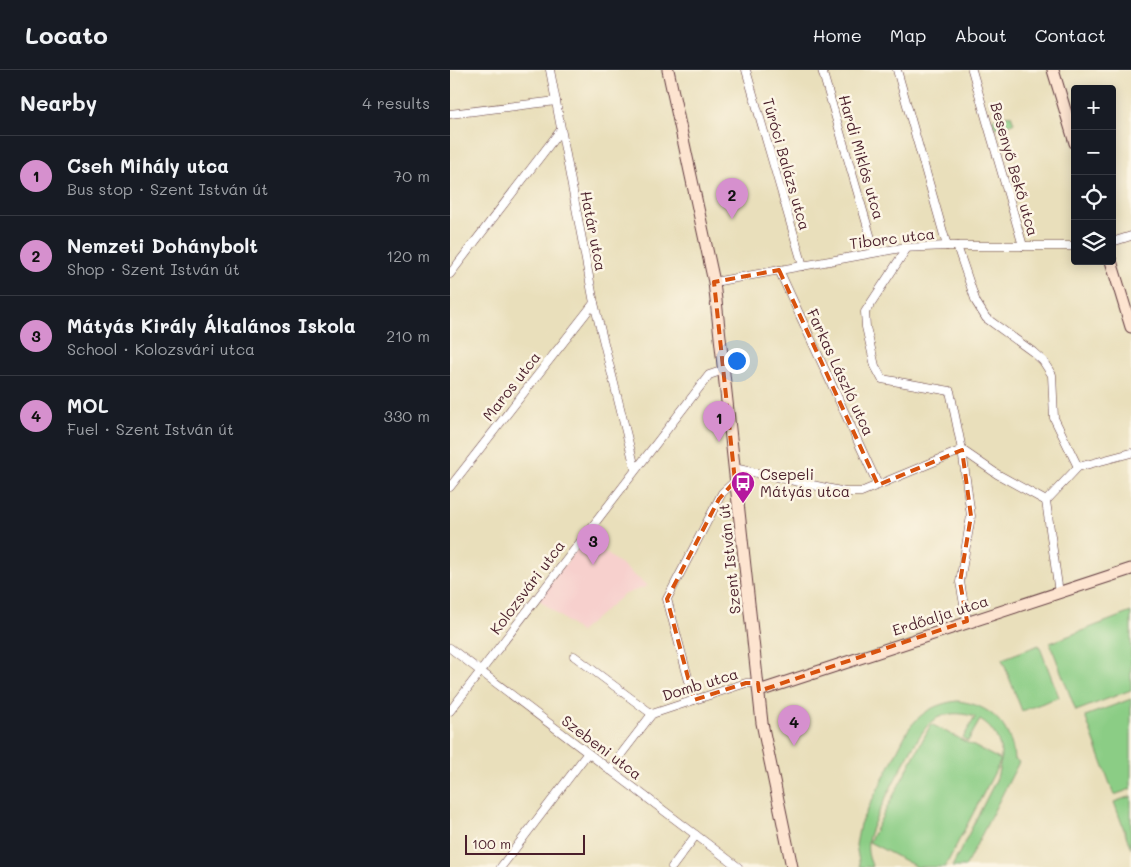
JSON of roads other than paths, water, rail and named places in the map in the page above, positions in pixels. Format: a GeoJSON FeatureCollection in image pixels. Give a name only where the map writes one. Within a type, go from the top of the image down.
{"type":"FeatureCollection","features":[{"type":"Feature","properties":{"kind":"street","name":"Határ utca"},"geometry":{"type":"LineString","coordinates":[[550,70],[594,303],[636,468]]}},
{"type":"Feature","properties":{"kind":"street","name":"Szent István út"},"geometry":{"type":"LineString","coordinates":[[668,70],[714,282],[762,723],[792,867]]}},
{"type":"Feature","properties":{"kind":"street","name":"Túróci Balázs utca"},"geometry":{"type":"LineString","coordinates":[[746,70],[803,266]]}},
{"type":"Feature","properties":{"kind":"street","name":"Hardi Miklós utca"},"geometry":{"type":"LineString","coordinates":[[822,70],[875,252]]}},
{"type":"Feature","properties":{"kind":"street"},"geometry":{"type":"LineString","coordinates":[[897,70],[947,246]]}},
{"type":"Feature","properties":{"kind":"street","name":"Besenyő Bekő utca"},"geometry":{"type":"LineString","coordinates":[[972,70],[1023,246]]}},
{"type":"Feature","properties":{"kind":"street"},"geometry":{"type":"LineString","coordinates":[[1053,70],[1071,130]]}},
{"type":"Feature","properties":{"kind":"street"},"geometry":{"type":"LineString","coordinates":[[450,114],[556,101]]}},
{"type":"Feature","properties":{"kind":"street"},"geometry":{"type":"LineString","coordinates":[[450,274],[560,131]]}},
{"type":"Feature","properties":{"kind":"street"},"geometry":{"type":"LineString","coordinates":[[1116,241],[1131,236]]}},
{"type":"Feature","properties":{"kind":"street","name":"Tiborc utca"},"geometry":{"type":"LineString","coordinates":[[714,282],[875,252],[907,248],[947,246],[1071,246]]}},
{"type":"Feature","properties":{"kind":"street"},"geometry":{"type":"LineString","coordinates":[[957,246],[976,302],[986,318],[1033,352],[1043,361],[1052,375],[1054,418],[1078,467]]}},
{"type":"Feature","properties":{"kind":"street"},"geometry":{"type":"LineString","coordinates":[[907,248],[865,312],[866,328],[875,366],[882,379],[950,391],[962,450],[971,516],[960,582],[967,621]]}},
{"type":"Feature","properties":{"kind":"street"},"geometry":{"type":"LineString","coordinates":[[1112,265],[1131,328]]}},
{"type":"Feature","properties":{"kind":"street","name":"Farkas László utca"},"geometry":{"type":"LineString","coordinates":[[779,270],[878,485]]}},
{"type":"Feature","properties":{"kind":"street","name":"Maros utca"},"geometry":{"type":"LineString","coordinates":[[450,487],[594,303]]}},
{"type":"Feature","properties":{"kind":"street","name":"Kolozsvári utca"},"geometry":{"type":"LineString","coordinates":[[450,712],[708,375],[724,370]]}},
{"type":"Feature","properties":{"kind":"street"},"geometry":{"type":"LineString","coordinates":[[734,468],[845,492],[861,492],[962,450]]}},
{"type":"Feature","properties":{"kind":"street"},"geometry":{"type":"LineString","coordinates":[[962,450],[997,474],[1046,500]]}},
{"type":"Feature","properties":{"kind":"street"},"geometry":{"type":"LineString","coordinates":[[1046,500],[1078,467],[1131,453]]}},
{"type":"Feature","properties":{"kind":"street"},"geometry":{"type":"LineString","coordinates":[[694,700],[666,599],[722,493],[735,481]]}},
{"type":"Feature","properties":{"kind":"street"},"geometry":{"type":"LineString","coordinates":[[1046,500],[1059,593]]}},
{"type":"Feature","properties":{"kind":"street","name":"Erdőalja utca"},"geometry":{"type":"LineString","coordinates":[[758,687],[1131,569]]}},
{"type":"Feature","properties":{"kind":"street","name":"Szebeni utca"},"geometry":{"type":"LineString","coordinates":[[450,648],[738,867]]}},
{"type":"Feature","properties":{"kind":"street","name":"Domb utca"},"geometry":{"type":"LineString","coordinates":[[574,656],[652,714]]}},
{"type":"Feature","properties":{"kind":"street","name":"Domb utca"},"geometry":{"type":"LineString","coordinates":[[608,770],[652,714],[746,683],[758,687]]}},
{"type":"Feature","properties":{"kind":"street"},"geometry":{"type":"LineString","coordinates":[[501,867],[587,754]]}},
{"type":"Feature","properties":{"kind":"street"},"geometry":{"type":"LineString","coordinates":[[672,867],[696,835]]}},
{"type":"Feature","properties":{"kind":"place","name":"Nemzeti Dohánybolt"},"geometry":{"type":"Point","coordinates":[732,219]}},
{"type":"Feature","properties":{"kind":"place","name":"Cseh Mihály utca"},"geometry":{"type":"Point","coordinates":[719,442]}},
{"type":"Feature","properties":{"kind":"place","name":"Csepeli Mátyás utca"},"geometry":{"type":"Point","coordinates":[743,504]}},
{"type":"Feature","properties":{"kind":"place","name":"Mátyás Király Általános Iskola"},"geometry":{"type":"Point","coordinates":[593,565]}},
{"type":"Feature","properties":{"kind":"place","name":"MOL"},"geometry":{"type":"Point","coordinates":[794,746]}}]}
